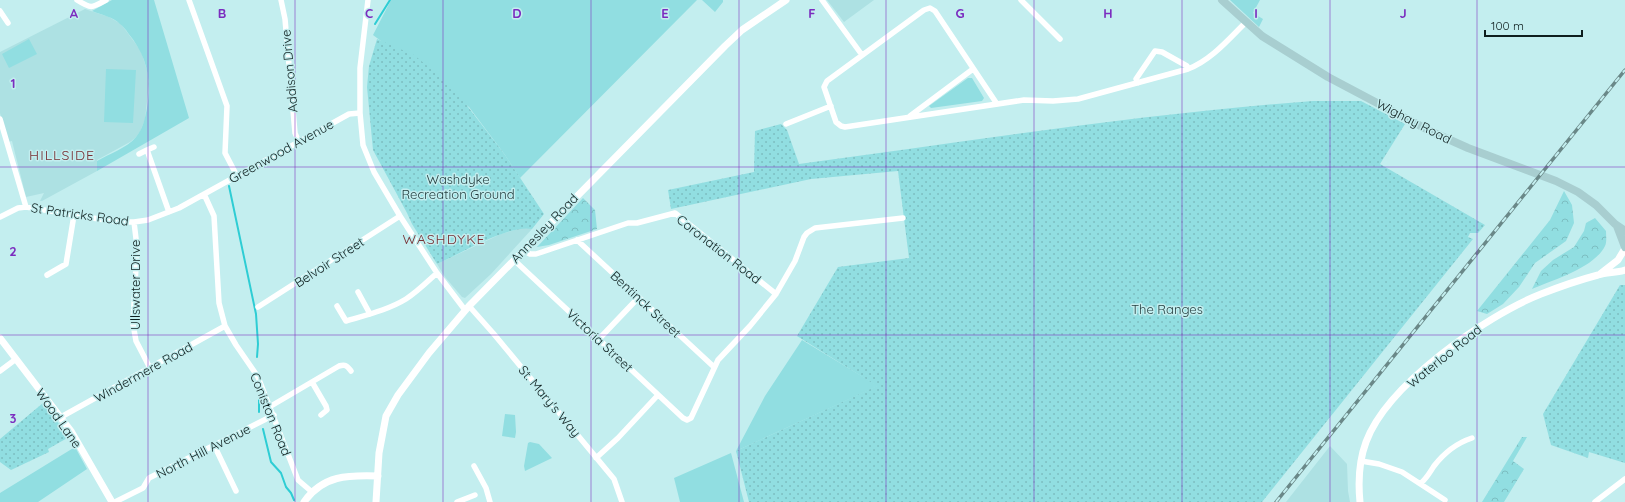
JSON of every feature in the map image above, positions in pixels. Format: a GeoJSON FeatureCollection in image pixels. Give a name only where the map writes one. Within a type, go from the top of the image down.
{"type":"FeatureCollection","features":[{"type":"Feature","properties":{"kind":"main road","name":"Wighay Road"},"geometry":{"type":"LineString","coordinates":[[1222,0],[1245,23],[1270,42],[1310,67],[1430,131],[1468,148],[1556,181],[1578,192],[1596,205],[1615,224],[1625,231]]}},
{"type":"Feature","properties":{"kind":"main road","name":"Wighay Road"},"geometry":{"type":"LineString","coordinates":[[1615,224],[1625,250]]}},
{"type":"Feature","properties":{"kind":"street"},"geometry":{"type":"LineString","coordinates":[[77,0],[88,7],[95,6],[106,0]]}},
{"type":"Feature","properties":{"kind":"street"},"geometry":{"type":"LineString","coordinates":[[189,0],[227,106],[225,153],[237,176]]}},
{"type":"Feature","properties":{"kind":"street","name":"Addison Drive"},"geometry":{"type":"LineString","coordinates":[[281,0],[285,19],[295,133],[299,142]]}},
{"type":"Feature","properties":{"kind":"street","name":"St. Mary's Way"},"geometry":{"type":"LineString","coordinates":[[368,0],[360,68],[360,113],[363,145],[374,172],[400,216],[437,273],[467,308],[493,333],[614,479],[622,502]]}},
{"type":"Feature","properties":{"kind":"street","name":"Annesley Road"},"geometry":{"type":"LineString","coordinates":[[376,502],[381,438],[386,416],[390,407],[429,353],[467,308],[725,46],[742,30],[786,0]]}},
{"type":"Feature","properties":{"kind":"street"},"geometry":{"type":"LineString","coordinates":[[822,0],[862,55]]}},
{"type":"Feature","properties":{"kind":"street"},"geometry":{"type":"LineString","coordinates":[[1021,0],[1060,38]]}},
{"type":"Feature","properties":{"kind":"street"},"geometry":{"type":"LineString","coordinates":[[997,104],[935,11],[930,8],[924,10],[862,55],[826,83],[824,90],[836,122],[841,126],[845,126],[908,117],[997,104],[1024,100],[1053,101],[1078,99],[1188,70],[1206,60],[1245,23]]}},
{"type":"Feature","properties":{"kind":"street"},"geometry":{"type":"LineString","coordinates":[[0,11],[2,19],[8,23]]}},
{"type":"Feature","properties":{"kind":"street"},"geometry":{"type":"LineString","coordinates":[[1138,83],[1136,79],[1155,51],[1162,52],[1187,66],[1188,70]]}},
{"type":"Feature","properties":{"kind":"street"},"geometry":{"type":"LineString","coordinates":[[908,117],[973,69]]}},
{"type":"Feature","properties":{"kind":"street"},"geometry":{"type":"LineString","coordinates":[[786,124],[830,106]]}},
{"type":"Feature","properties":{"kind":"street","name":"Greenwood Avenue"},"geometry":{"type":"LineString","coordinates":[[204,194],[349,114],[360,113]]}},
{"type":"Feature","properties":{"kind":"street"},"geometry":{"type":"LineString","coordinates":[[0,119],[26,207]]}},
{"type":"Feature","properties":{"kind":"street"},"geometry":{"type":"LineString","coordinates":[[139,154],[154,147]]}},
{"type":"Feature","properties":{"kind":"street"},"geometry":{"type":"LineString","coordinates":[[147,150],[169,212]]}},
{"type":"Feature","properties":{"kind":"street","name":"St Patricks Road"},"geometry":{"type":"LineString","coordinates":[[0,217],[18,208],[26,207],[117,222],[134,222],[148,220],[169,212],[204,194]]}},
{"type":"Feature","properties":{"kind":"street","name":"Coniston Road"},"geometry":{"type":"LineString","coordinates":[[204,194],[214,216],[219,303],[225,326],[258,377],[274,415],[296,478],[301,484],[312,492]]}},
{"type":"Feature","properties":{"kind":"street","name":"Coronation Road"},"geometry":{"type":"LineString","coordinates":[[523,250],[530,254],[536,254],[628,223],[637,223],[675,213],[776,294]]}},
{"type":"Feature","properties":{"kind":"street"},"geometry":{"type":"LineString","coordinates":[[47,275],[66,264],[74,215]]}},
{"type":"Feature","properties":{"kind":"street","name":"Belvoir Street"},"geometry":{"type":"LineString","coordinates":[[258,307],[400,216]]}},
{"type":"Feature","properties":{"kind":"street"},"geometry":{"type":"LineString","coordinates":[[714,367],[718,360],[750,326],[776,294],[795,261],[804,237],[810,230],[815,228],[903,218]]}},
{"type":"Feature","properties":{"kind":"street","name":"Ullswater Drive"},"geometry":{"type":"LineString","coordinates":[[134,222],[137,247],[133,324],[136,341],[150,368]]}},
{"type":"Feature","properties":{"kind":"street","name":"Bentinck Street"},"geometry":{"type":"LineString","coordinates":[[577,240],[714,367]]}},
{"type":"Feature","properties":{"kind":"street","name":"Waterloo Road"},"geometry":{"type":"LineString","coordinates":[[1600,274],[1618,260],[1625,250]]}},
{"type":"Feature","properties":{"kind":"street","name":"Victoria Street"},"geometry":{"type":"LineString","coordinates":[[514,260],[683,418],[687,420],[690,418],[714,367]]}},
{"type":"Feature","properties":{"kind":"street","name":"Waterloo Road"},"geometry":{"type":"LineString","coordinates":[[1360,502],[1358,486],[1361,461],[1366,442],[1374,426],[1392,401],[1420,373],[1445,352],[1486,322],[1521,302],[1600,274],[1625,270]]}},
{"type":"Feature","properties":{"kind":"street"},"geometry":{"type":"LineString","coordinates":[[337,306],[346,321],[370,314],[405,300],[437,273]]}},
{"type":"Feature","properties":{"kind":"street"},"geometry":{"type":"LineString","coordinates":[[358,292],[370,314]]}},
{"type":"Feature","properties":{"kind":"street"},"geometry":{"type":"LineString","coordinates":[[599,339],[639,298]]}},
{"type":"Feature","properties":{"kind":"street","name":"Windermere Road"},"geometry":{"type":"LineString","coordinates":[[61,417],[225,326]]}},
{"type":"Feature","properties":{"kind":"street","name":"Wood Lane"},"geometry":{"type":"LineString","coordinates":[[0,338],[71,431],[114,502]]}},
{"type":"Feature","properties":{"kind":"street"},"geometry":{"type":"LineString","coordinates":[[0,371],[16,359]]}},
{"type":"Feature","properties":{"kind":"street"},"geometry":{"type":"LineString","coordinates":[[270,406],[339,366],[347,366],[351,371]]}},
{"type":"Feature","properties":{"kind":"street"},"geometry":{"type":"LineString","coordinates":[[312,382],[326,406],[327,410],[321,415]]}},
{"type":"Feature","properties":{"kind":"street"},"geometry":{"type":"LineString","coordinates":[[596,458],[618,438],[658,395]]}},
{"type":"Feature","properties":{"kind":"street","name":"North Hill Avenue"},"geometry":{"type":"LineString","coordinates":[[114,502],[143,488],[149,478],[274,415]]}},
{"type":"Feature","properties":{"kind":"street"},"geometry":{"type":"LineString","coordinates":[[1421,483],[1429,475],[1434,465],[1454,446],[1472,438]]}},
{"type":"Feature","properties":{"kind":"street"},"geometry":{"type":"LineString","coordinates":[[214,445],[236,491]]}},
{"type":"Feature","properties":{"kind":"street"},"geometry":{"type":"LineString","coordinates":[[1361,461],[1379,464],[1402,472],[1445,500]]}},
{"type":"Feature","properties":{"kind":"street"},"geometry":{"type":"LineString","coordinates":[[474,466],[486,488],[490,502]]}},
{"type":"Feature","properties":{"kind":"street"},"geometry":{"type":"LineString","coordinates":[[304,502],[312,492],[322,484],[337,478],[353,476],[378,476]]}},
{"type":"Feature","properties":{"kind":"street"},"geometry":{"type":"LineString","coordinates":[[1595,502],[1625,479]]}},
{"type":"Feature","properties":{"kind":"street"},"geometry":{"type":"LineString","coordinates":[[457,502],[475,495]]}},
{"type":"Feature","properties":{"kind":"street"},"geometry":{"type":"LineString","coordinates":[[1436,502],[1440,496]]}},
{"type":"Feature","properties":{"kind":"shaded area"},"geometry":{"type":"Polygon","coordinates":[[[827,0],[874,0],[844,22],[827,0]]]}},
{"type":"Feature","properties":{"kind":"shaded area"},"geometry":{"type":"Polygon","coordinates":[[[85,9],[109,17],[121,24],[141,51],[147,70],[149,84],[145,119],[140,132],[135,138],[97,160],[97,171],[40,201],[44,193],[26,197],[12,141],[8,142],[0,113],[0,52],[85,9]]]}},
{"type":"Feature","properties":{"kind":"shaded area"},"geometry":{"type":"Polygon","coordinates":[[[525,227],[532,229],[491,274],[465,298],[462,297],[445,277],[437,264],[501,234],[525,227]]]}},
{"type":"Feature","properties":{"kind":"shaded area"},"geometry":{"type":"Polygon","coordinates":[[[1330,446],[1347,464],[1350,502],[1286,502],[1330,446]]]}},
{"type":"Feature","properties":{"kind":"green space"},"geometry":{"type":"Polygon","coordinates":[[[112,0],[154,0],[189,118],[97,171],[97,161],[128,144],[138,134],[142,127],[147,108],[149,87],[144,59],[140,50],[124,28],[111,18],[92,11],[112,0]]]}},
{"type":"Feature","properties":{"kind":"green space"},"geometry":{"type":"Polygon","coordinates":[[[391,0],[697,0],[520,178],[505,155],[469,107],[373,35],[391,0]]]}},
{"type":"Feature","properties":{"kind":"green space"},"geometry":{"type":"Polygon","coordinates":[[[702,0],[723,0],[723,2],[715,12],[702,0]]]}},
{"type":"Feature","properties":{"kind":"green space"},"geometry":{"type":"Polygon","coordinates":[[[1230,0],[1260,0],[1253,13],[1263,19],[1259,27],[1230,0]]]}},
{"type":"Feature","properties":{"kind":"green space"},"geometry":{"type":"Polygon","coordinates":[[[29,39],[37,54],[9,68],[2,54],[29,39]]]}},
{"type":"Feature","properties":{"kind":"green space","name":"Washdyke Recreation Ground"},"geometry":{"type":"Polygon","coordinates":[[[377,39],[414,55],[452,86],[505,155],[544,214],[532,229],[522,229],[498,235],[437,264],[412,224],[373,150],[367,87],[369,66],[377,39]]]}},
{"type":"Feature","properties":{"kind":"green space"},"geometry":{"type":"Polygon","coordinates":[[[106,69],[136,70],[133,123],[104,122],[106,69]]]}},
{"type":"Feature","properties":{"kind":"green space"},"geometry":{"type":"Polygon","coordinates":[[[968,78],[972,78],[984,98],[982,101],[931,108],[929,106],[968,78]]]}},
{"type":"Feature","properties":{"kind":"green space","name":"The Ranges"},"geometry":{"type":"Polygon","coordinates":[[[1313,101],[1361,101],[1405,124],[1380,164],[1485,225],[1478,233],[1470,233],[1468,237],[1473,239],[1262,502],[749,502],[736,451],[877,386],[797,336],[838,267],[909,258],[898,171],[811,179],[671,209],[668,190],[754,172],[755,131],[781,124],[787,130],[799,164],[991,137],[1184,113],[1313,101]]]}},
{"type":"Feature","properties":{"kind":"green space"},"geometry":{"type":"Polygon","coordinates":[[[1564,191],[1572,205],[1574,223],[1566,241],[1535,263],[1519,287],[1503,304],[1487,314],[1477,311],[1550,220],[1564,191]]]}},
{"type":"Feature","properties":{"kind":"green space"},"geometry":{"type":"Polygon","coordinates":[[[583,198],[595,210],[597,229],[549,245],[537,247],[583,198]]]}},
{"type":"Feature","properties":{"kind":"green space"},"geometry":{"type":"Polygon","coordinates":[[[1595,218],[1606,231],[1606,244],[1600,254],[1583,267],[1532,289],[1541,271],[1553,260],[1574,247],[1584,231],[1586,223],[1595,218]]]}},
{"type":"Feature","properties":{"kind":"green space"},"geometry":{"type":"Polygon","coordinates":[[[1620,285],[1625,285],[1625,463],[1589,452],[1588,458],[1551,445],[1543,414],[1620,285]]]}},
{"type":"Feature","properties":{"kind":"green space"},"geometry":{"type":"Polygon","coordinates":[[[802,340],[878,386],[736,451],[765,396],[802,340]]]}},
{"type":"Feature","properties":{"kind":"green space"},"geometry":{"type":"Polygon","coordinates":[[[43,403],[69,437],[48,449],[49,452],[11,470],[0,462],[0,439],[43,403]]]}},
{"type":"Feature","properties":{"kind":"green space"},"geometry":{"type":"Polygon","coordinates":[[[505,414],[515,415],[515,438],[502,436],[505,414]]]}},
{"type":"Feature","properties":{"kind":"green space"},"geometry":{"type":"Polygon","coordinates":[[[1522,437],[1527,437],[1513,461],[1524,469],[1504,502],[1482,502],[1522,437]]]}},
{"type":"Feature","properties":{"kind":"green space"},"geometry":{"type":"Polygon","coordinates":[[[528,443],[539,444],[552,458],[525,471],[524,466],[528,443]]]}},
{"type":"Feature","properties":{"kind":"green space"},"geometry":{"type":"Polygon","coordinates":[[[75,447],[87,469],[38,502],[0,502],[0,493],[75,447]]]}},
{"type":"Feature","properties":{"kind":"green space"},"geometry":{"type":"Polygon","coordinates":[[[731,453],[744,502],[680,502],[674,478],[731,453]]]}},
{"type":"Feature","properties":{"kind":"waterway"},"geometry":{"type":"LineString","coordinates":[[375,24],[390,0]]}},
{"type":"Feature","properties":{"kind":"waterway"},"geometry":{"type":"LineString","coordinates":[[229,186],[256,314],[258,344],[257,357]]}},
{"type":"Feature","properties":{"kind":"waterway"},"geometry":{"type":"LineString","coordinates":[[259,396],[259,412]]}},
{"type":"Feature","properties":{"kind":"waterway"},"geometry":{"type":"LineString","coordinates":[[263,429],[271,462],[281,473],[286,487],[294,500]]}},
{"type":"Feature","properties":{"kind":"railway"},"geometry":{"type":"LineString","coordinates":[[1276,502],[1625,70]]}},
{"type":"Feature","properties":{"kind":"district","name":"HILLSIDE"},"geometry":{"type":"Point","coordinates":[62,155]}},
{"type":"Feature","properties":{"kind":"district","name":"WASHDYKE"},"geometry":{"type":"Point","coordinates":[444,239]}}]}
